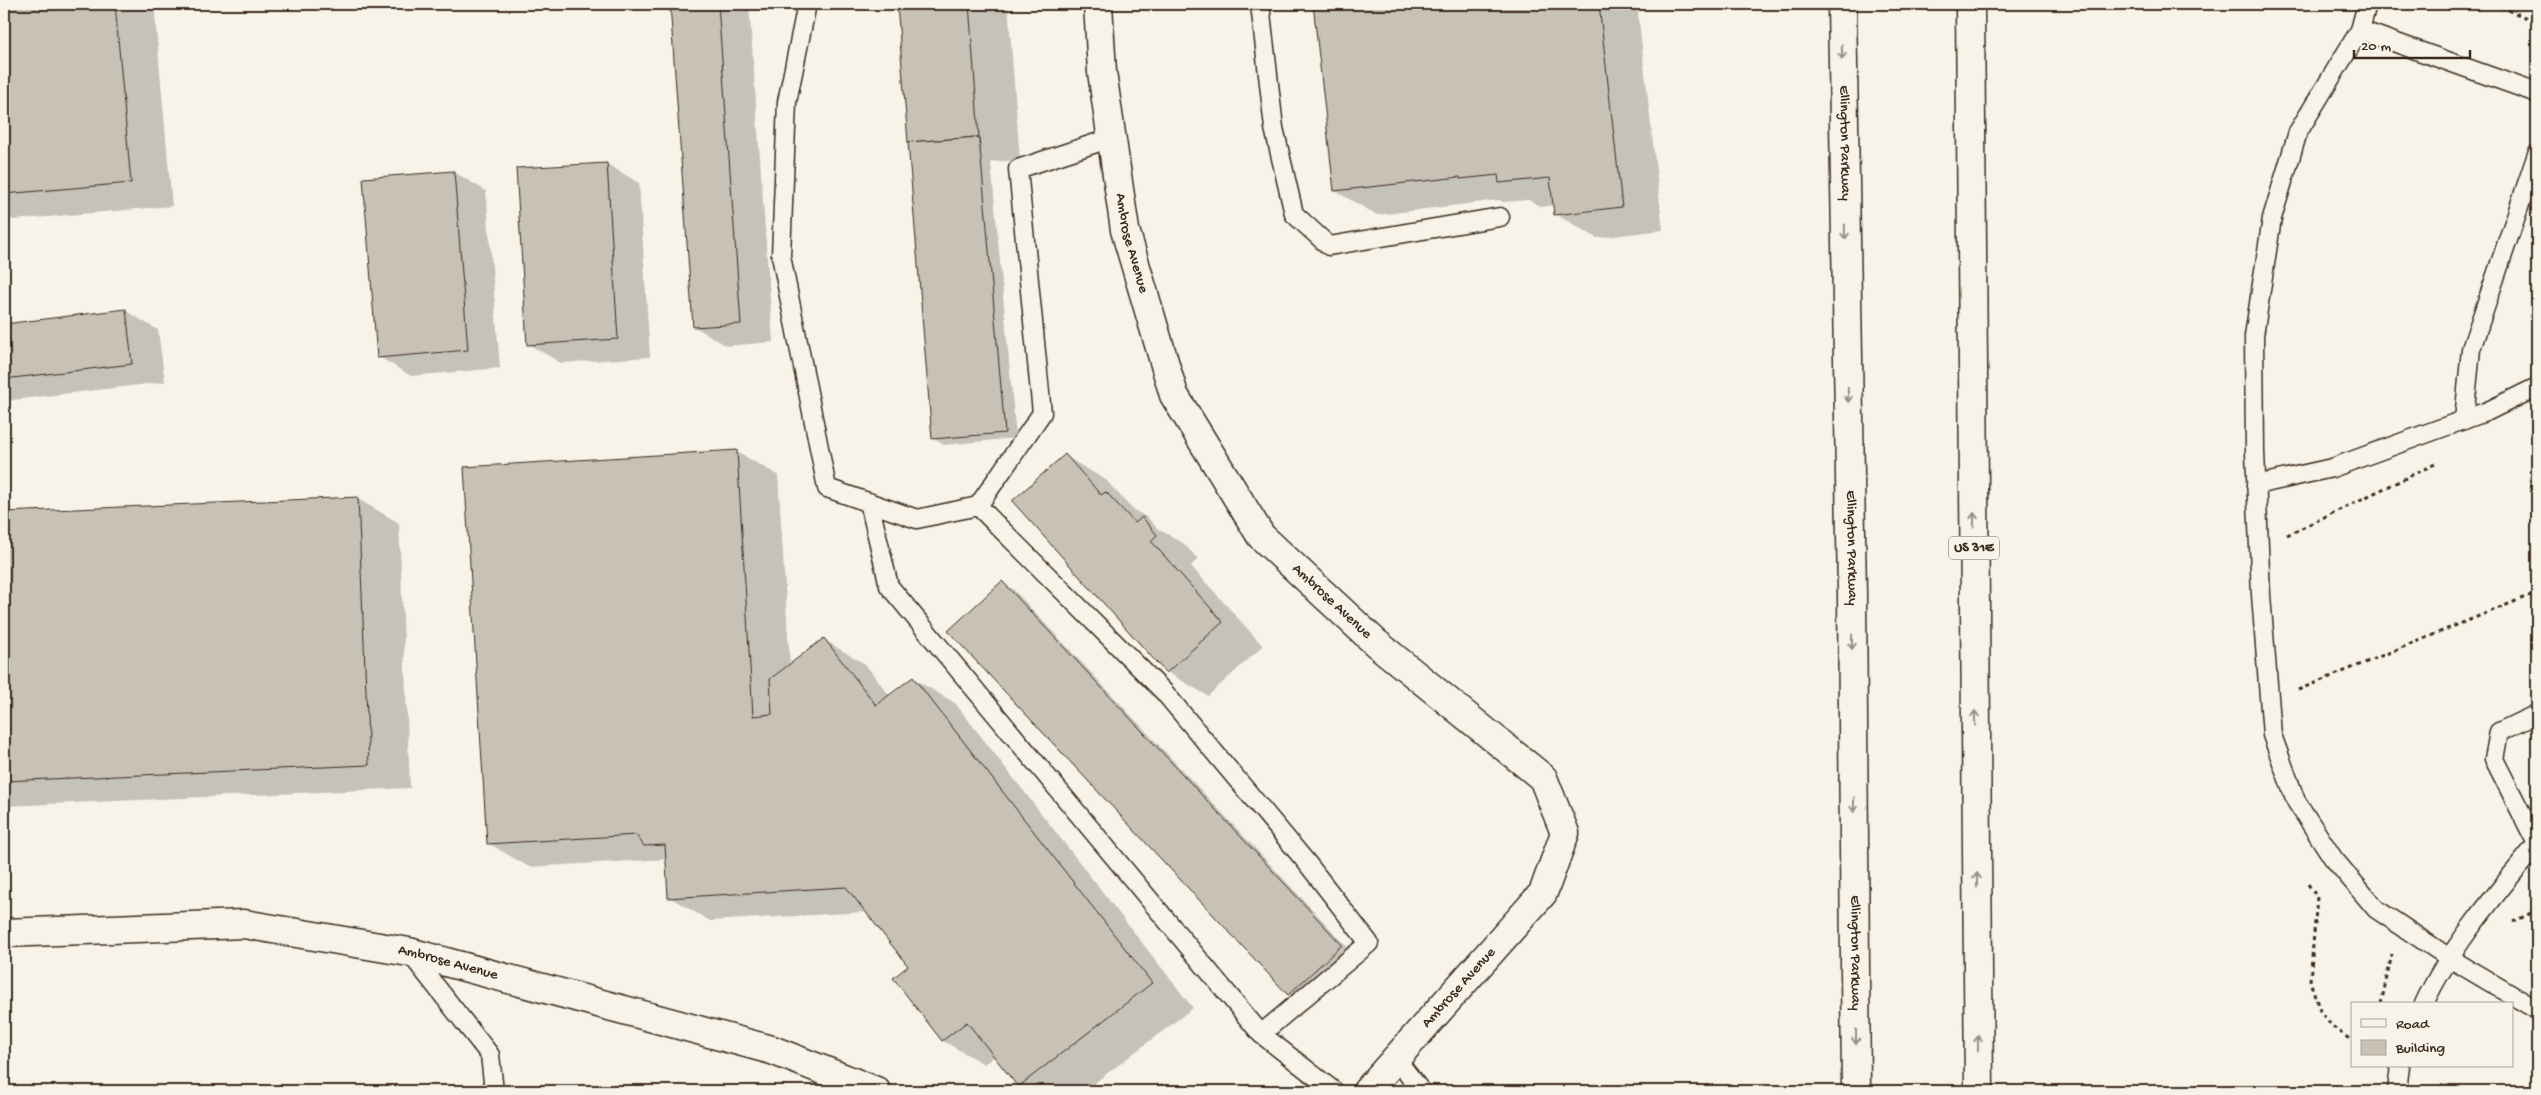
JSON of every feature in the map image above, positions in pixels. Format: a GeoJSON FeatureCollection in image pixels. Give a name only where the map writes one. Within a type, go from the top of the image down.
{"type":"FeatureCollection","features":[{"type":"Feature","properties":{"kind":"main road","name":"Ambrose Avenue"},"geometry":{"type":"LineString","coordinates":[[1098,4],[1102,72],[1124,230],[1174,395],[1261,536],[1376,643],[1543,778],[1565,833],[1543,893],[1367,1091]]}},
{"type":"Feature","properties":{"kind":"main road","name":"Ellington Parkway"},"geometry":{"type":"LineString","coordinates":[[1842,4],[1852,594],[1856,1091]]}},
{"type":"Feature","properties":{"kind":"main road","name":"US 31E"},"geometry":{"type":"LineString","coordinates":[[1970,4],[1978,1091]]}},
{"type":"Feature","properties":{"kind":"main road","name":"Ambrose Avenue"},"geometry":{"type":"LineString","coordinates":[[4,933],[244,924],[409,952],[772,1050],[876,1091]]}},
{"type":"Feature","properties":{"kind":"lane"},"geometry":{"type":"LineString","coordinates":[[807,4],[787,102],[781,256],[828,488],[918,519],[978,506],[1042,413],[1018,168],[1111,138]]}},
{"type":"Feature","properties":{"kind":"lane"},"geometry":{"type":"LineString","coordinates":[[1260,4],[1274,128],[1294,214],[1329,246],[1500,217]]}},
{"type":"Feature","properties":{"kind":"lane"},"geometry":{"type":"LineString","coordinates":[[2367,4],[2360,30],[2298,132],[2272,218],[2254,336],[2256,485],[2272,735],[2296,801],[2333,858],[2376,909],[2451,958],[2537,1010]]}},
{"type":"Feature","properties":{"kind":"lane"},"geometry":{"type":"LineString","coordinates":[[2360,30],[2537,93]]}},
{"type":"Feature","properties":{"kind":"lane"},"geometry":{"type":"LineString","coordinates":[[2464,420],[2471,349],[2537,154]]}},
{"type":"Feature","properties":{"kind":"lane"},"geometry":{"type":"LineString","coordinates":[[2256,485],[2332,468],[2488,411],[2537,387]]}},
{"type":"Feature","properties":{"kind":"lane"},"geometry":{"type":"LineString","coordinates":[[869,502],[890,586],[1261,1034],[1334,1091]]}},
{"type":"Feature","properties":{"kind":"lane"},"geometry":{"type":"LineString","coordinates":[[978,506],[1164,692],[1307,863],[1369,942],[1261,1034]]}},
{"type":"Feature","properties":{"kind":"lane"},"geometry":{"type":"LineString","coordinates":[[2425,1002],[2432,986],[2478,919],[2537,844],[2494,759],[2499,732],[2537,714]]}},
{"type":"Feature","properties":{"kind":"lane"},"geometry":{"type":"LineString","coordinates":[[409,952],[490,1055],[494,1091]]}},
{"type":"Feature","properties":{"kind":"lane"},"geometry":{"type":"LineString","coordinates":[[1396,1059],[1421,1091]]}},
{"type":"Feature","properties":{"kind":"lane"},"geometry":{"type":"LineString","coordinates":[[2397,1091],[2400,1068]]}},
{"type":"Feature","properties":{"kind":"path"},"geometry":{"type":"LineString","coordinates":[[2493,4],[2537,22]]}},
{"type":"Feature","properties":{"kind":"path"},"geometry":{"type":"LineString","coordinates":[[2278,540],[2439,462]]}},
{"type":"Feature","properties":{"kind":"path"},"geometry":{"type":"LineString","coordinates":[[2293,692],[2533,594]]}},
{"type":"Feature","properties":{"kind":"path"},"geometry":{"type":"LineString","coordinates":[[2308,884],[2317,897],[2310,981],[2320,1011],[2332,1026],[2351,1040]]}},
{"type":"Feature","properties":{"kind":"path"},"geometry":{"type":"LineString","coordinates":[[2478,919],[2509,924],[2537,910]]}},
{"type":"Feature","properties":{"kind":"path"},"geometry":{"type":"LineString","coordinates":[[2381,1002],[2393,948]]}},
{"type":"Feature","properties":{"kind":"building"},"geometry":{"type":"Polygon","coordinates":[[[4,4],[115,4],[131,183],[4,194],[4,4]]]}},
{"type":"Feature","properties":{"kind":"building"},"geometry":{"type":"Polygon","coordinates":[[[670,4],[718,4],[741,324],[693,327],[670,4]]]}},
{"type":"Feature","properties":{"kind":"building"},"geometry":{"type":"Polygon","coordinates":[[[897,4],[969,4],[979,137],[908,142],[897,4]]]}},
{"type":"Feature","properties":{"kind":"building"},"geometry":{"type":"Polygon","coordinates":[[[1313,4],[1599,4],[1622,207],[1554,215],[1550,178],[1499,183],[1498,175],[1460,179],[1460,177],[1334,191],[1313,4]]]}},
{"type":"Feature","properties":{"kind":"building"},"geometry":{"type":"Polygon","coordinates":[[[979,137],[1005,433],[932,439],[908,142],[979,137]]]}},
{"type":"Feature","properties":{"kind":"building"},"geometry":{"type":"Polygon","coordinates":[[[607,163],[618,339],[527,345],[516,168],[607,163]]]}},
{"type":"Feature","properties":{"kind":"building"},"geometry":{"type":"Polygon","coordinates":[[[454,171],[468,350],[377,358],[363,178],[454,171]]]}},
{"type":"Feature","properties":{"kind":"building"},"geometry":{"type":"Polygon","coordinates":[[[126,309],[132,364],[4,379],[4,324],[126,309]]]}},
{"type":"Feature","properties":{"kind":"building"},"geometry":{"type":"Polygon","coordinates":[[[737,450],[753,716],[772,714],[770,679],[824,638],[876,705],[913,677],[1152,983],[1018,1087],[967,1022],[942,1041],[893,978],[908,966],[846,887],[668,898],[665,845],[644,846],[636,835],[487,844],[464,467],[737,450]]]}},
{"type":"Feature","properties":{"kind":"building"},"geometry":{"type":"Polygon","coordinates":[[[1065,454],[1101,495],[1106,492],[1135,523],[1142,517],[1157,535],[1151,541],[1223,622],[1166,673],[1012,501],[1065,454]]]}},
{"type":"Feature","properties":{"kind":"building"},"geometry":{"type":"Polygon","coordinates":[[[358,497],[369,765],[4,781],[4,512],[358,497]]]}},
{"type":"Feature","properties":{"kind":"building"},"geometry":{"type":"Polygon","coordinates":[[[1002,581],[1342,945],[1288,995],[948,631],[1002,581]]]}}]}
